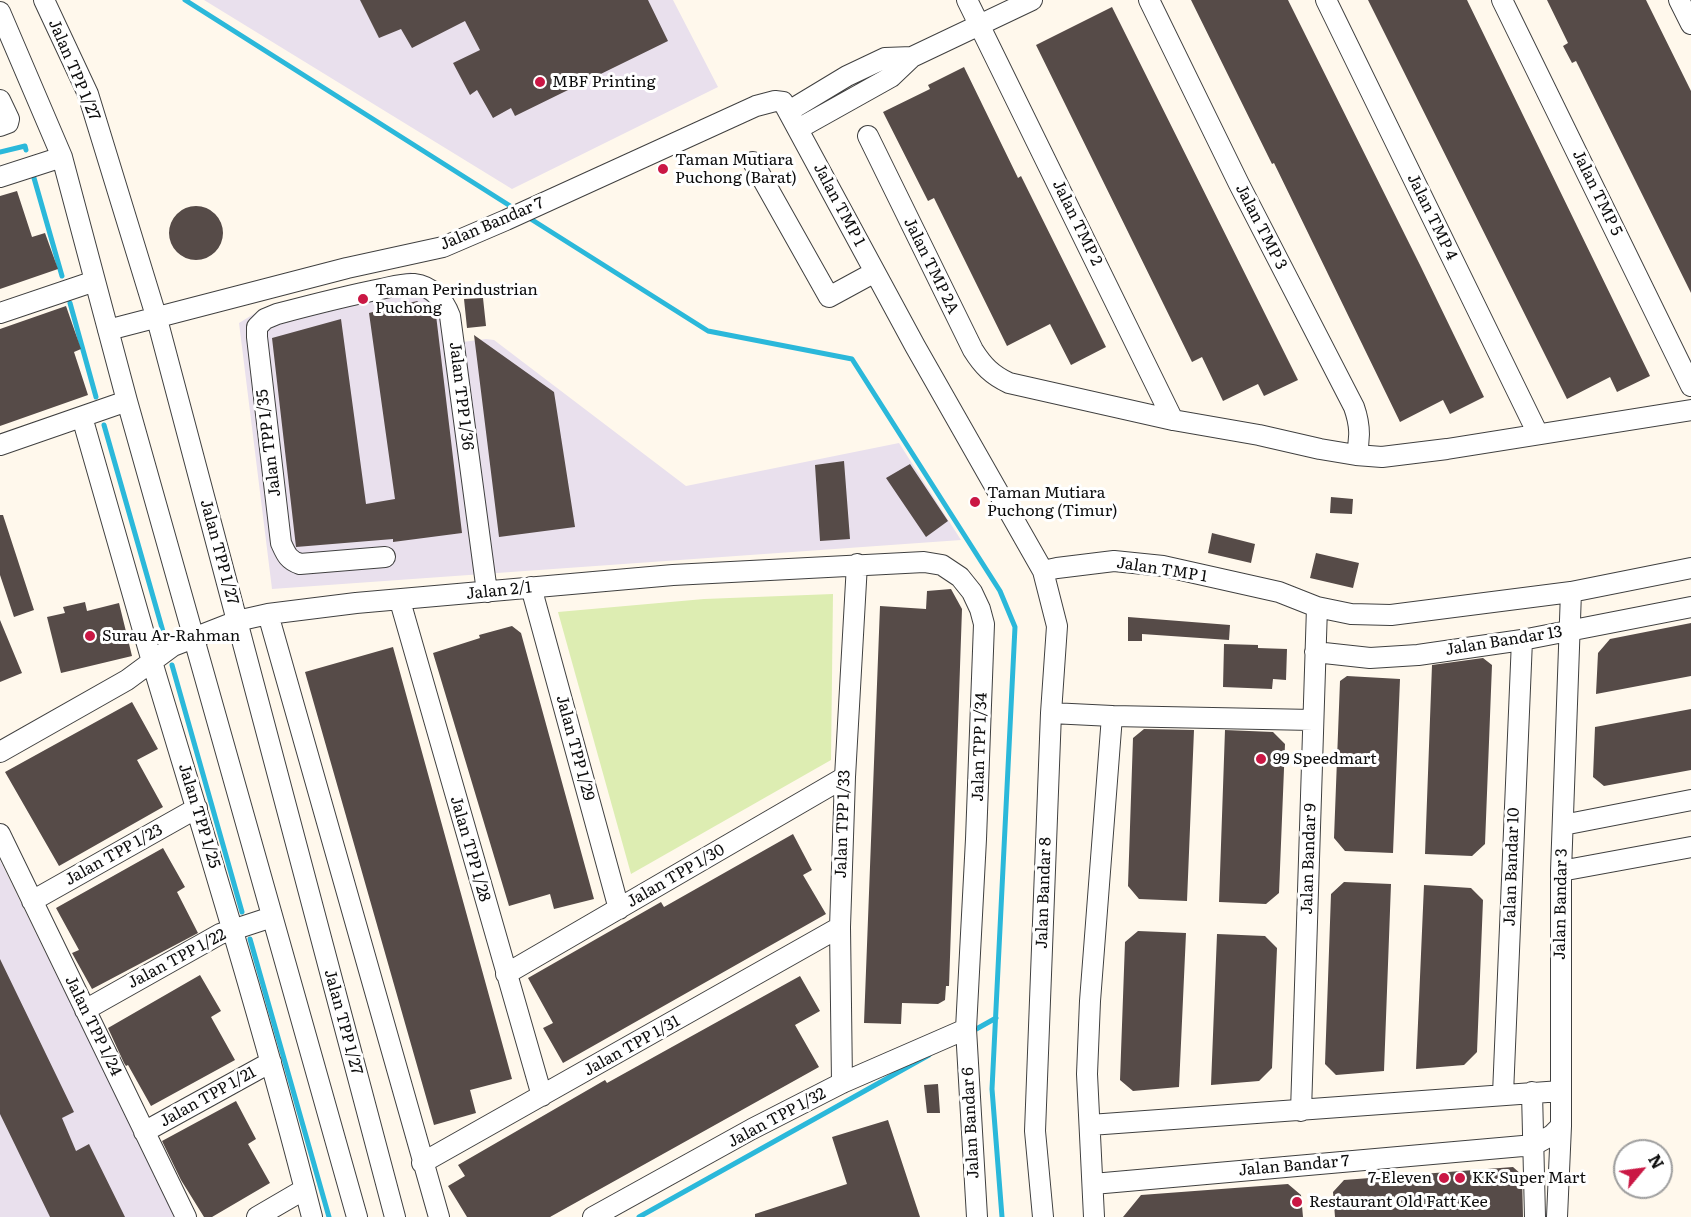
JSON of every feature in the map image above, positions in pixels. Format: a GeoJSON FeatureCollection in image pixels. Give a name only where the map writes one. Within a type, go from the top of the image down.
{"type":"FeatureCollection","features":[{"type":"Feature","properties":{"kind":"street","name":"Jalan TPP 1/27"},"geometry":{"type":"LineString","coordinates":[[44,0],[88,94],[157,319],[395,1217]]}},
{"type":"Feature","properties":{"kind":"street","name":"Jalan TMP 2"},"geometry":{"type":"LineString","coordinates":[[967,0],[1173,420]]}},
{"type":"Feature","properties":{"kind":"street"},"geometry":{"type":"LineString","coordinates":[[798,129],[891,78],[912,57],[1032,0]]}},
{"type":"Feature","properties":{"kind":"street","name":"Jalan TMP 3"},"geometry":{"type":"LineString","coordinates":[[1149,0],[1239,184],[1354,406],[1359,420],[1360,434],[1356,455]]}},
{"type":"Feature","properties":{"kind":"street","name":"Jalan TMP 4"},"geometry":{"type":"LineString","coordinates":[[1326,0],[1538,434]]}},
{"type":"Feature","properties":{"kind":"street","name":"Jalan TMP 5"},"geometry":{"type":"LineString","coordinates":[[1502,0],[1691,386]]}},
{"type":"Feature","properties":{"kind":"street"},"geometry":{"type":"LineString","coordinates":[[1679,0],[1691,24]]}},
{"type":"Feature","properties":{"kind":"street"},"geometry":{"type":"LineString","coordinates":[[0,12],[62,157],[126,401],[357,1217]]}},
{"type":"Feature","properties":{"kind":"street"},"geometry":{"type":"LineString","coordinates":[[789,111],[847,76],[885,58],[912,57]]}},
{"type":"Feature","properties":{"kind":"street"},"geometry":{"type":"LineString","coordinates":[[0,100],[9,119],[4,124]]}},
{"type":"Feature","properties":{"kind":"street","name":"Jalan Bandar 7"},"geometry":{"type":"LineString","coordinates":[[108,330],[347,268],[443,247],[756,106],[775,101],[783,102],[789,111]]}},
{"type":"Feature","properties":{"kind":"street","name":"Jalan TMP 1"},"geometry":{"type":"LineString","coordinates":[[789,111],[915,346],[1044,571],[1114,561],[1163,566],[1279,592],[1317,607],[1351,614],[1392,615],[1571,592],[1691,568]]}},
{"type":"Feature","properties":{"kind":"street","name":"Jalan TMP 2A"},"geometry":{"type":"LineString","coordinates":[[868,136],[982,366],[1009,383],[1173,420],[1356,455],[1382,457],[1691,410]]}},
{"type":"Feature","properties":{"kind":"street"},"geometry":{"type":"LineString","coordinates":[[0,177],[62,157]]}},
{"type":"Feature","properties":{"kind":"street"},"geometry":{"type":"LineString","coordinates":[[753,162],[829,297],[875,272]]}},
{"type":"Feature","properties":{"kind":"street"},"geometry":{"type":"LineString","coordinates":[[0,313],[95,281]]}},
{"type":"Feature","properties":{"kind":"street","name":"Jalan TPP 1/36"},"geometry":{"type":"LineString","coordinates":[[350,295],[412,284],[435,293],[445,303],[450,316],[486,592]]}},
{"type":"Feature","properties":{"kind":"street","name":"Jalan TPP 1/35"},"geometry":{"type":"LineString","coordinates":[[350,295],[277,314],[265,319],[257,327],[256,337],[281,543],[291,561],[300,564],[385,557]]}},
{"type":"Feature","properties":{"kind":"street"},"geometry":{"type":"LineString","coordinates":[[0,445],[126,401]]}},
{"type":"Feature","properties":{"kind":"street","name":"Jalan TPP 1/25"},"geometry":{"type":"LineString","coordinates":[[82,417],[152,662],[233,929],[312,1217]]}},
{"type":"Feature","properties":{"kind":"street","name":"Jalan TPP 1/34"},"geometry":{"type":"LineString","coordinates":[[857,564],[924,562],[942,566],[960,577],[972,592],[984,624],[966,1029]]}},
{"type":"Feature","properties":{"kind":"street","name":"Jalan 2/1"},"geometry":{"type":"LineString","coordinates":[[152,662],[173,646],[193,637],[237,621],[268,614],[356,603],[531,587],[673,575],[857,564]]}},
{"type":"Feature","properties":{"kind":"street","name":"Jalan TPP 1/33"},"geometry":{"type":"LineString","coordinates":[[842,1083],[840,927],[845,777],[857,564]]}},
{"type":"Feature","properties":{"kind":"street","name":"Jalan Bandar 8"},"geometry":{"type":"LineString","coordinates":[[1042,1217],[1035,1131],[1051,713],[1057,626],[1044,571]]}},
{"type":"Feature","properties":{"kind":"street","name":"Jalan TPP 1/29"},"geometry":{"type":"LineString","coordinates":[[531,587],[619,909]]}},
{"type":"Feature","properties":{"kind":"street","name":"Jalan Bandar 3"},"geometry":{"type":"LineString","coordinates":[[1557,1217],[1561,1126],[1561,871],[1571,592]]}},
{"type":"Feature","properties":{"kind":"street","name":"Jalan TPP 1/28"},"geometry":{"type":"LineString","coordinates":[[400,600],[542,1096]]}},
{"type":"Feature","properties":{"kind":"street","name":"Jalan Bandar 9"},"geometry":{"type":"LineString","coordinates":[[1301,1111],[1317,607]]}},
{"type":"Feature","properties":{"kind":"street","name":"Jalan Bandar 13"},"geometry":{"type":"LineString","coordinates":[[1316,652],[1370,658],[1418,655],[1522,640],[1691,607]]}},
{"type":"Feature","properties":{"kind":"street"},"geometry":{"type":"LineString","coordinates":[[268,614],[439,1217]]}},
{"type":"Feature","properties":{"kind":"street","name":"Jalan Bandar 10"},"geometry":{"type":"LineString","coordinates":[[1503,1094],[1522,640]]}},
{"type":"Feature","properties":{"kind":"street"},"geometry":{"type":"LineString","coordinates":[[0,752],[127,680],[152,662]]}},
{"type":"Feature","properties":{"kind":"street"},"geometry":{"type":"LineString","coordinates":[[1051,713],[1313,720]]}},
{"type":"Feature","properties":{"kind":"street"},"geometry":{"type":"LineString","coordinates":[[1094,1217],[1087,1074],[1090,1001],[1112,716]]}},
{"type":"Feature","properties":{"kind":"street","name":"Jalan TPP 1/30"},"geometry":{"type":"LineString","coordinates":[[506,974],[845,777]]}},
{"type":"Feature","properties":{"kind":"street"},"geometry":{"type":"LineString","coordinates":[[1563,825],[1691,800]]}},
{"type":"Feature","properties":{"kind":"street","name":"Jalan TPP 1/23"},"geometry":{"type":"LineString","coordinates":[[32,901],[197,808]]}},
{"type":"Feature","properties":{"kind":"street","name":"Jalan TPP 1/24"},"geometry":{"type":"LineString","coordinates":[[0,834],[186,1217]]}},
{"type":"Feature","properties":{"kind":"street"},"geometry":{"type":"LineString","coordinates":[[1561,871],[1691,847]]}},
{"type":"Feature","properties":{"kind":"street","name":"Jalan TPP 1/22"},"geometry":{"type":"LineString","coordinates":[[85,1010],[193,948],[233,929],[272,917]]}},
{"type":"Feature","properties":{"kind":"street","name":"Jalan TPP 1/31"},"geometry":{"type":"LineString","coordinates":[[423,1163],[840,927]]}},
{"type":"Feature","properties":{"kind":"street","name":"Jalan TPP 1/32"},"geometry":{"type":"LineString","coordinates":[[593,1217],[752,1129],[842,1083],[966,1029]]}},
{"type":"Feature","properties":{"kind":"street","name":"Jalan Bandar 6"},"geometry":{"type":"LineString","coordinates":[[966,1029],[976,1217]]}},
{"type":"Feature","properties":{"kind":"street","name":"Jalan TPP 1/21"},"geometry":{"type":"LineString","coordinates":[[144,1132],[271,1062]]}},
{"type":"Feature","properties":{"kind":"street"},"geometry":{"type":"LineString","coordinates":[[1090,1125],[1561,1091]]}},
{"type":"Feature","properties":{"kind":"street"},"geometry":{"type":"LineString","coordinates":[[1532,1092],[1535,1217]]}},
{"type":"Feature","properties":{"kind":"street","name":"Jalan Bandar 7"},"geometry":{"type":"LineString","coordinates":[[1093,1184],[1534,1145],[1552,1135],[1561,1126]]}},
{"type":"Feature","properties":{"kind":"street"},"geometry":{"type":"LineString","coordinates":[[257,1217],[305,1189]]}},
{"type":"Feature","properties":{"kind":"shaded area"},"geometry":{"type":"Polygon","coordinates":[[[204,0],[673,0],[718,87],[512,189],[204,0]]]}},
{"type":"Feature","properties":{"kind":"shaded area"},"geometry":{"type":"Polygon","coordinates":[[[411,272],[439,305],[447,344],[494,340],[686,486],[899,443],[961,540],[272,589],[239,323],[262,309],[411,272]]]}},
{"type":"Feature","properties":{"kind":"shaded area"},"geometry":{"type":"Polygon","coordinates":[[[0,860],[175,1217],[0,1217],[0,860]]]}},
{"type":"Feature","properties":{"kind":"green space"},"geometry":{"type":"Polygon","coordinates":[[[833,594],[831,760],[631,874],[558,612],[704,599],[833,594]]]}},
{"type":"Feature","properties":{"kind":"building","name":"MBF Printing"},"geometry":{"type":"Polygon","coordinates":[[[360,0],[648,0],[668,41],[515,116],[511,108],[493,118],[477,90],[470,95],[453,63],[480,50],[465,21],[412,48],[401,29],[379,38],[360,0]]]}},
{"type":"Feature","properties":{"kind":"building"},"geometry":{"type":"Polygon","coordinates":[[[1191,0],[1288,0],[1484,397],[1450,414],[1443,400],[1400,422],[1274,163],[1272,164],[1191,0]]]}},
{"type":"Feature","properties":{"kind":"building"},"geometry":{"type":"Polygon","coordinates":[[[1368,0],[1467,0],[1650,376],[1617,392],[1610,377],[1567,399],[1368,0]]]}},
{"type":"Feature","properties":{"kind":"building"},"geometry":{"type":"Polygon","coordinates":[[[1547,0],[1646,0],[1691,91],[1691,293],[1576,61],[1572,63],[1563,46],[1568,43],[1547,0]]]}},
{"type":"Feature","properties":{"kind":"building"},"geometry":{"type":"Polygon","coordinates":[[[1112,7],[1298,380],[1264,396],[1258,384],[1223,401],[1202,357],[1192,362],[1036,45],[1112,7]]]}},
{"type":"Feature","properties":{"kind":"building"},"geometry":{"type":"Polygon","coordinates":[[[964,67],[1018,178],[1021,176],[1106,347],[1071,365],[1050,324],[1007,346],[934,198],[928,201],[883,112],[930,89],[928,85],[964,67]]]}},
{"type":"Feature","properties":{"kind":"building"},"geometry":{"type":"Polygon","coordinates":[[[17,191],[32,237],[45,233],[58,269],[0,289],[0,196],[17,191]]]}},
{"type":"Feature","properties":{"kind":"building"},"geometry":{"type":"Polygon","coordinates":[[[196,206],[206,208],[215,214],[221,223],[223,233],[221,243],[215,252],[206,258],[196,260],[186,258],[177,252],[171,243],[169,233],[171,223],[177,214],[186,208],[196,206]]]}},
{"type":"Feature","properties":{"kind":"building"},"geometry":{"type":"Polygon","coordinates":[[[483,298],[486,326],[467,328],[464,299],[483,298]]]}},
{"type":"Feature","properties":{"kind":"building"},"geometry":{"type":"Polygon","coordinates":[[[417,301],[436,315],[462,533],[393,542],[393,539],[296,547],[272,338],[341,319],[366,504],[395,499],[369,313],[417,301]]]}},
{"type":"Feature","properties":{"kind":"building"},"geometry":{"type":"Polygon","coordinates":[[[66,306],[81,349],[74,352],[88,395],[0,426],[0,329],[66,306]]]}},
{"type":"Feature","properties":{"kind":"building"},"geometry":{"type":"Polygon","coordinates":[[[474,335],[554,392],[575,527],[499,537],[474,335]]]}},
{"type":"Feature","properties":{"kind":"building"},"geometry":{"type":"Polygon","coordinates":[[[844,461],[850,539],[820,541],[815,465],[844,461]]]}},
{"type":"Feature","properties":{"kind":"building"},"geometry":{"type":"Polygon","coordinates":[[[910,464],[948,521],[926,537],[886,478],[910,464]]]}},
{"type":"Feature","properties":{"kind":"building"},"geometry":{"type":"Polygon","coordinates":[[[1331,497],[1353,499],[1352,514],[1330,513],[1331,497]]]}},
{"type":"Feature","properties":{"kind":"building"},"geometry":{"type":"Polygon","coordinates":[[[0,515],[3,515],[34,610],[14,617],[0,575],[0,515]]]}},
{"type":"Feature","properties":{"kind":"building"},"geometry":{"type":"Polygon","coordinates":[[[1212,533],[1255,544],[1251,563],[1208,553],[1212,533]]]}},
{"type":"Feature","properties":{"kind":"building"},"geometry":{"type":"Polygon","coordinates":[[[1316,553],[1359,563],[1353,588],[1310,578],[1316,553]]]}},
{"type":"Feature","properties":{"kind":"building"},"geometry":{"type":"Polygon","coordinates":[[[951,589],[962,609],[949,986],[946,986],[945,1000],[938,1004],[902,1003],[901,1024],[864,1023],[880,606],[926,609],[927,591],[951,589]]]}},
{"type":"Feature","properties":{"kind":"building","name":"Surau Ar-Rahman"},"geometry":{"type":"Polygon","coordinates":[[[85,602],[87,611],[119,603],[132,656],[61,673],[47,617],[65,613],[63,607],[85,602]]]}},
{"type":"Feature","properties":{"kind":"building"},"geometry":{"type":"Polygon","coordinates":[[[1128,617],[1230,625],[1229,640],[1142,634],[1142,641],[1128,641],[1128,617]]]}},
{"type":"Feature","properties":{"kind":"building"},"geometry":{"type":"Polygon","coordinates":[[[0,620],[22,673],[0,682],[0,620]]]}},
{"type":"Feature","properties":{"kind":"building"},"geometry":{"type":"Polygon","coordinates":[[[1691,623],[1691,676],[1596,694],[1598,653],[1610,639],[1691,623]]]}},
{"type":"Feature","properties":{"kind":"building"},"geometry":{"type":"Polygon","coordinates":[[[512,626],[521,633],[594,899],[554,909],[550,894],[509,906],[433,653],[480,638],[479,635],[512,626]]]}},
{"type":"Feature","properties":{"kind":"building"},"geometry":{"type":"Polygon","coordinates":[[[1224,644],[1287,649],[1286,680],[1273,679],[1272,689],[1223,687],[1224,644]]]}},
{"type":"Feature","properties":{"kind":"building"},"geometry":{"type":"Polygon","coordinates":[[[393,647],[512,1079],[470,1090],[476,1113],[434,1125],[305,672],[393,647]]]}},
{"type":"Feature","properties":{"kind":"building"},"geometry":{"type":"Polygon","coordinates":[[[1483,658],[1492,665],[1485,844],[1472,856],[1425,854],[1432,665],[1483,658]]]}},
{"type":"Feature","properties":{"kind":"building"},"geometry":{"type":"Polygon","coordinates":[[[1347,676],[1400,679],[1393,853],[1345,851],[1334,838],[1340,681],[1347,676]]]}},
{"type":"Feature","properties":{"kind":"building"},"geometry":{"type":"Polygon","coordinates":[[[132,702],[158,749],[137,760],[163,807],[59,866],[5,772],[132,702]]]}},
{"type":"Feature","properties":{"kind":"building"},"geometry":{"type":"Polygon","coordinates":[[[1691,709],[1691,770],[1604,786],[1593,777],[1595,727],[1691,709]]]}},
{"type":"Feature","properties":{"kind":"building"},"geometry":{"type":"Polygon","coordinates":[[[1144,729],[1194,730],[1187,901],[1139,899],[1128,886],[1133,738],[1144,729]]]}},
{"type":"Feature","properties":{"kind":"building"},"geometry":{"type":"Polygon","coordinates":[[[1225,730],[1273,732],[1285,744],[1279,893],[1266,904],[1219,902],[1225,730]]]}},
{"type":"Feature","properties":{"kind":"building"},"geometry":{"type":"Polygon","coordinates":[[[793,834],[812,870],[803,875],[826,914],[563,1063],[543,1028],[553,1023],[528,978],[661,902],[664,907],[793,834]]]}},
{"type":"Feature","properties":{"kind":"building"},"geometry":{"type":"Polygon","coordinates":[[[163,848],[185,887],[177,892],[198,933],[92,989],[72,953],[79,950],[56,908],[163,848]]]}},
{"type":"Feature","properties":{"kind":"building"},"geometry":{"type":"Polygon","coordinates":[[[1344,882],[1391,884],[1384,1071],[1336,1075],[1325,1064],[1331,894],[1344,882]]]}},
{"type":"Feature","properties":{"kind":"building"},"geometry":{"type":"Polygon","coordinates":[[[1424,885],[1471,888],[1483,900],[1477,1052],[1464,1065],[1416,1069],[1424,885]]]}},
{"type":"Feature","properties":{"kind":"building"},"geometry":{"type":"Polygon","coordinates":[[[1138,931],[1186,933],[1179,1087],[1133,1091],[1120,1080],[1125,942],[1138,931]]]}},
{"type":"Feature","properties":{"kind":"building"},"geometry":{"type":"Polygon","coordinates":[[[1217,934],[1265,936],[1277,948],[1272,1068],[1259,1081],[1211,1085],[1217,934]]]}},
{"type":"Feature","properties":{"kind":"building"},"geometry":{"type":"Polygon","coordinates":[[[0,959],[74,1112],[62,1118],[76,1151],[89,1144],[125,1217],[50,1217],[0,1114],[0,959]]]}},
{"type":"Feature","properties":{"kind":"building"},"geometry":{"type":"Polygon","coordinates":[[[200,975],[221,1011],[211,1017],[235,1060],[151,1106],[128,1065],[124,1063],[108,1028],[200,975]]]}},
{"type":"Feature","properties":{"kind":"building"},"geometry":{"type":"Polygon","coordinates":[[[800,976],[820,1011],[795,1025],[819,1067],[550,1217],[467,1217],[448,1186],[465,1176],[458,1165],[605,1080],[607,1083],[800,976]]]}},
{"type":"Feature","properties":{"kind":"building"},"geometry":{"type":"Polygon","coordinates":[[[938,1084],[940,1113],[927,1113],[924,1085],[938,1084]]]}},
{"type":"Feature","properties":{"kind":"building"},"geometry":{"type":"Polygon","coordinates":[[[236,1101],[256,1139],[248,1144],[270,1183],[212,1217],[204,1217],[181,1180],[162,1141],[236,1101]]]}},
{"type":"Feature","properties":{"kind":"building"},"geometry":{"type":"Polygon","coordinates":[[[888,1120],[920,1217],[755,1217],[755,1214],[847,1184],[832,1137],[888,1120]]]}},
{"type":"Feature","properties":{"kind":"building"},"geometry":{"type":"Polygon","coordinates":[[[1513,1167],[1522,1175],[1523,1217],[1335,1217],[1333,1192],[1344,1180],[1513,1167]]]}},
{"type":"Feature","properties":{"kind":"building"},"geometry":{"type":"Polygon","coordinates":[[[1288,1184],[1301,1195],[1303,1217],[1123,1217],[1141,1195],[1288,1184]]]}},
{"type":"Feature","properties":{"kind":"waterway"},"geometry":{"type":"LineString","coordinates":[[185,0],[515,209]]}},
{"type":"Feature","properties":{"kind":"waterway"},"geometry":{"type":"LineString","coordinates":[[0,152],[25,146],[26,150]]}},
{"type":"Feature","properties":{"kind":"waterway"},"geometry":{"type":"LineString","coordinates":[[34,178],[62,276]]}},
{"type":"Feature","properties":{"kind":"waterway"},"geometry":{"type":"LineString","coordinates":[[526,216],[708,331],[852,359],[1000,591],[1015,627],[992,1089],[1002,1217]]}},
{"type":"Feature","properties":{"kind":"waterway"},"geometry":{"type":"LineString","coordinates":[[70,303],[96,397]]}},
{"type":"Feature","properties":{"kind":"waterway"},"geometry":{"type":"LineString","coordinates":[[104,425],[164,635]]}},
{"type":"Feature","properties":{"kind":"waterway"},"geometry":{"type":"LineString","coordinates":[[172,665],[242,912]]}},
{"type":"Feature","properties":{"kind":"waterway"},"geometry":{"type":"LineString","coordinates":[[250,939],[329,1217]]}},
{"type":"Feature","properties":{"kind":"waterway"},"geometry":{"type":"LineString","coordinates":[[971,1032],[996,1018]]}},
{"type":"Feature","properties":{"kind":"waterway"},"geometry":{"type":"LineString","coordinates":[[639,1217],[929,1055]]}},
{"type":"Feature","properties":{"kind":"place","name":"MBF Printing"},"geometry":{"type":"Point","coordinates":[540,82]}},
{"type":"Feature","properties":{"kind":"place","name":"Taman Mutiara Puchong (Barat)"},"geometry":{"type":"Point","coordinates":[663,169]}},
{"type":"Feature","properties":{"kind":"place","name":"Taman Perindustrian Puchong"},"geometry":{"type":"Point","coordinates":[363,299]}},
{"type":"Feature","properties":{"kind":"place","name":"Taman Mutiara Puchong (Timur)"},"geometry":{"type":"Point","coordinates":[975,502]}},
{"type":"Feature","properties":{"kind":"place","name":"Surau Ar-Rahman"},"geometry":{"type":"Point","coordinates":[90,636]}},
{"type":"Feature","properties":{"kind":"place","name":"99 Speedmart"},"geometry":{"type":"Point","coordinates":[1261,759]}},
{"type":"Feature","properties":{"kind":"place","name":"7-Eleven"},"geometry":{"type":"Point","coordinates":[1444,1178]}},
{"type":"Feature","properties":{"kind":"place","name":"KK Super Mart"},"geometry":{"type":"Point","coordinates":[1460,1178]}},
{"type":"Feature","properties":{"kind":"place","name":"Restaurant Old Fatt Kee"},"geometry":{"type":"Point","coordinates":[1297,1202]}}]}
